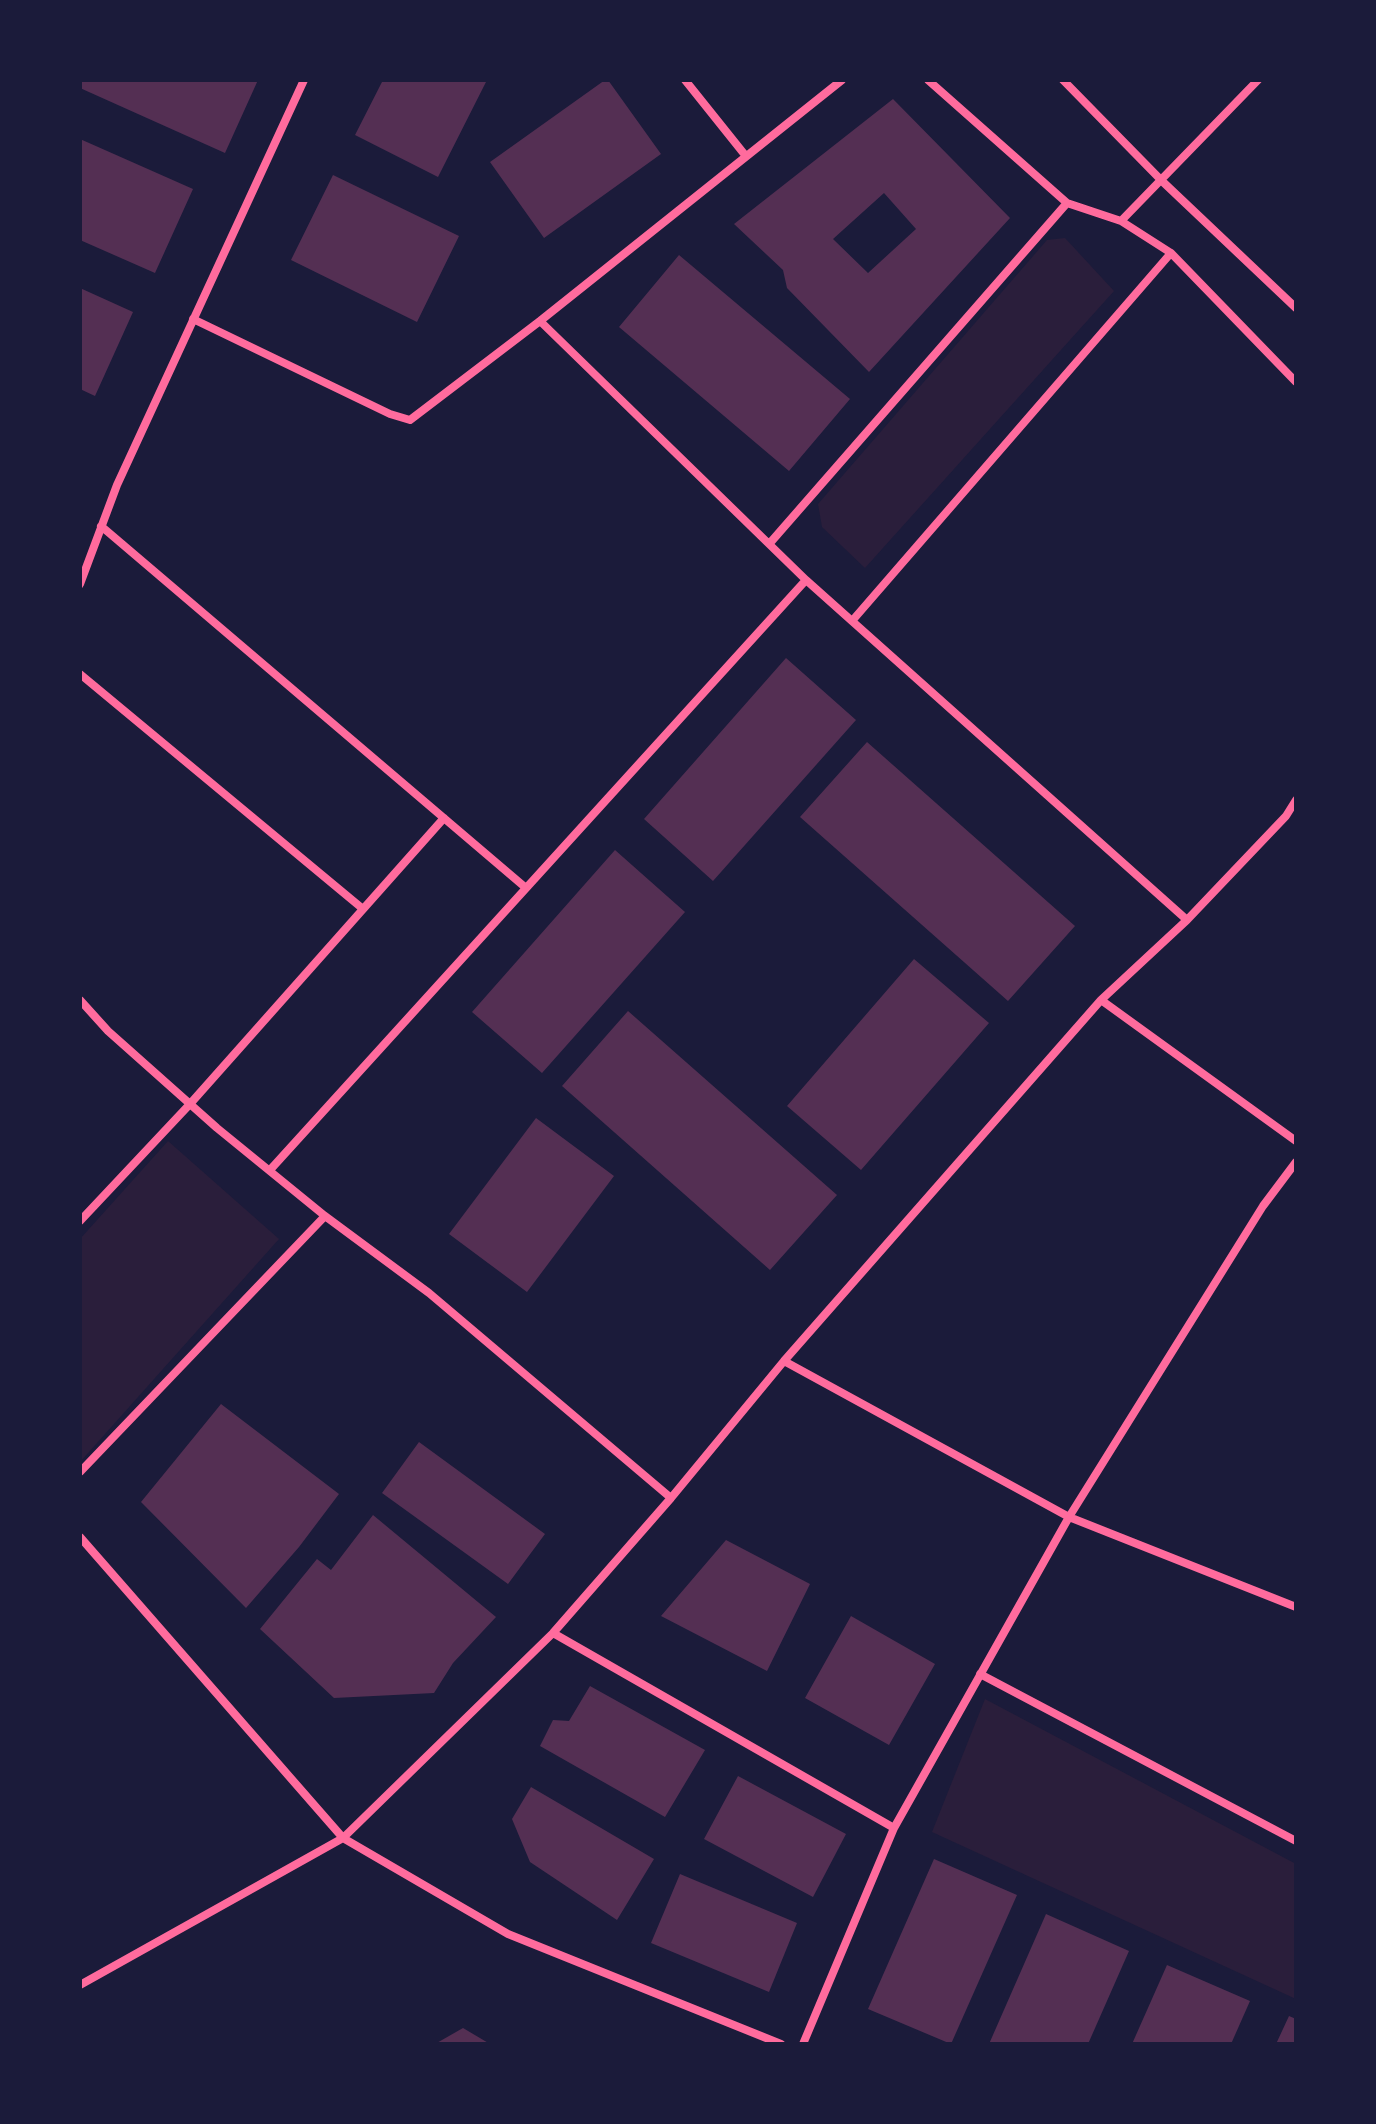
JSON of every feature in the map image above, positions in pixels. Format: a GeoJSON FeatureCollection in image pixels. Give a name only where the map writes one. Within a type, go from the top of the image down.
{"type":"FeatureCollection","features":[{"type":"Feature","properties":{"kind":"street"},"geometry":{"type":"LineString","coordinates":[[80,584],[117,485],[304,80]]}},
{"type":"Feature","properties":{"kind":"street"},"geometry":{"type":"LineString","coordinates":[[685,80],[745,155]]}},
{"type":"Feature","properties":{"kind":"street"},"geometry":{"type":"LineString","coordinates":[[193,319],[390,414],[410,420],[540,321],[842,80]]}},
{"type":"Feature","properties":{"kind":"street"},"geometry":{"type":"LineString","coordinates":[[928,80],[1067,203],[1121,221],[1171,253],[1296,382]]}},
{"type":"Feature","properties":{"kind":"street"},"geometry":{"type":"LineString","coordinates":[[1063,80],[1162,181],[1296,308]]}},
{"type":"Feature","properties":{"kind":"street"},"geometry":{"type":"LineString","coordinates":[[1121,221],[1258,80]]}},
{"type":"Feature","properties":{"kind":"street"},"geometry":{"type":"LineString","coordinates":[[770,543],[1067,203]]}},
{"type":"Feature","properties":{"kind":"street"},"geometry":{"type":"LineString","coordinates":[[852,621],[1171,253]]}},
{"type":"Feature","properties":{"kind":"street"},"geometry":{"type":"LineString","coordinates":[[540,321],[806,580],[1187,920]]}},
{"type":"Feature","properties":{"kind":"street"},"geometry":{"type":"LineString","coordinates":[[101,526],[526,888]]}},
{"type":"Feature","properties":{"kind":"street"},"geometry":{"type":"LineString","coordinates":[[270,1170],[806,580]]}},
{"type":"Feature","properties":{"kind":"street"},"geometry":{"type":"LineString","coordinates":[[80,674],[363,909]]}},
{"type":"Feature","properties":{"kind":"street"},"geometry":{"type":"LineString","coordinates":[[1286,816],[1296,800]]}},
{"type":"Feature","properties":{"kind":"street"},"geometry":{"type":"LineString","coordinates":[[80,1985],[343,1838],[553,1633],[671,1498],[784,1361],[1101,1000],[1187,920],[1296,808]]}},
{"type":"Feature","properties":{"kind":"street"},"geometry":{"type":"LineString","coordinates":[[1286,816],[1296,824]]}},
{"type":"Feature","properties":{"kind":"street"},"geometry":{"type":"LineString","coordinates":[[80,1221],[190,1104],[444,818]]}},
{"type":"Feature","properties":{"kind":"street"},"geometry":{"type":"LineString","coordinates":[[80,1000],[108,1031],[190,1104],[325,1216],[429,1293],[671,1498]]}},
{"type":"Feature","properties":{"kind":"street"},"geometry":{"type":"LineString","coordinates":[[1101,1000],[1296,1141]]}},
{"type":"Feature","properties":{"kind":"street"},"geometry":{"type":"LineString","coordinates":[[803,2044],[894,1828],[980,1674],[1069,1517],[1263,1206],[1296,1162]]}},
{"type":"Feature","properties":{"kind":"street"},"geometry":{"type":"LineString","coordinates":[[80,1472],[325,1216]]}},
{"type":"Feature","properties":{"kind":"street"},"geometry":{"type":"LineString","coordinates":[[784,1361],[1069,1517],[1296,1607]]}},
{"type":"Feature","properties":{"kind":"street"},"geometry":{"type":"LineString","coordinates":[[80,1537],[343,1838],[508,1934],[781,2044]]}},
{"type":"Feature","properties":{"kind":"street"},"geometry":{"type":"LineString","coordinates":[[553,1633],[894,1828]]}},
{"type":"Feature","properties":{"kind":"street"},"geometry":{"type":"LineString","coordinates":[[980,1674],[1296,1841]]}},
{"type":"Feature","properties":{"kind":"shaded area"},"geometry":{"type":"Polygon","coordinates":[[[1065,238],[1114,291],[865,568],[822,527],[818,504],[1047,240],[1065,238]]]}},
{"type":"Feature","properties":{"kind":"shaded area"},"geometry":{"type":"Polygon","coordinates":[[[168,1141],[279,1239],[80,1462],[80,1239],[168,1141]]]}},
{"type":"Feature","properties":{"kind":"shaded area"},"geometry":{"type":"Polygon","coordinates":[[[985,1699],[1296,1864],[1296,1999],[932,1832],[985,1699]]]}},
{"type":"Feature","properties":{"kind":"building"},"geometry":{"type":"Polygon","coordinates":[[[80,80],[258,80],[225,153],[80,88],[80,80]]]}},
{"type":"Feature","properties":{"kind":"building"},"geometry":{"type":"Polygon","coordinates":[[[383,80],[487,80],[438,177],[355,135],[383,80]]]}},
{"type":"Feature","properties":{"kind":"building"},"geometry":{"type":"Polygon","coordinates":[[[605,80],[661,154],[544,238],[490,162],[605,80]]]}},
{"type":"Feature","properties":{"kind":"building"},"geometry":{"type":"Polygon","coordinates":[[[893,99],[1010,218],[869,372],[787,288],[783,270],[734,224],[893,99]],[[884,193],[833,239],[868,273],[916,229],[884,193]]]}},
{"type":"Feature","properties":{"kind":"building"},"geometry":{"type":"Polygon","coordinates":[[[80,139],[193,189],[155,273],[80,240],[80,139]]]}},
{"type":"Feature","properties":{"kind":"building"},"geometry":{"type":"Polygon","coordinates":[[[333,175],[459,236],[417,322],[291,260],[333,175]]]}},
{"type":"Feature","properties":{"kind":"building"},"geometry":{"type":"Polygon","coordinates":[[[679,255],[850,399],[789,471],[619,327],[679,255]]]}},
{"type":"Feature","properties":{"kind":"building"},"geometry":{"type":"Polygon","coordinates":[[[80,288],[133,312],[95,396],[80,389],[80,288]]]}},
{"type":"Feature","properties":{"kind":"building"},"geometry":{"type":"Polygon","coordinates":[[[786,658],[856,720],[713,881],[644,819],[786,658]]]}},
{"type":"Feature","properties":{"kind":"building"},"geometry":{"type":"Polygon","coordinates":[[[867,742],[1075,926],[1008,1001],[800,817],[867,742]]]}},
{"type":"Feature","properties":{"kind":"building"},"geometry":{"type":"Polygon","coordinates":[[[615,850],[685,912],[542,1073],[472,1012],[615,850]]]}},
{"type":"Feature","properties":{"kind":"building"},"geometry":{"type":"Polygon","coordinates":[[[914,959],[989,1023],[861,1170],[787,1106],[914,959]]]}},
{"type":"Feature","properties":{"kind":"building"},"geometry":{"type":"Polygon","coordinates":[[[628,1011],[837,1195],[770,1270],[562,1086],[628,1011]]]}},
{"type":"Feature","properties":{"kind":"building"},"geometry":{"type":"Polygon","coordinates":[[[536,1118],[614,1176],[527,1292],[449,1234],[536,1118]]]}},
{"type":"Feature","properties":{"kind":"building"},"geometry":{"type":"Polygon","coordinates":[[[221,1404],[339,1494],[299,1547],[246,1608],[141,1502],[221,1404]]]}},
{"type":"Feature","properties":{"kind":"building"},"geometry":{"type":"Polygon","coordinates":[[[419,1442],[545,1534],[508,1584],[382,1493],[419,1442]]]}},
{"type":"Feature","properties":{"kind":"building"},"geometry":{"type":"Polygon","coordinates":[[[373,1515],[496,1617],[453,1663],[434,1693],[334,1698],[260,1629],[317,1559],[331,1570],[373,1515]]]}},
{"type":"Feature","properties":{"kind":"building"},"geometry":{"type":"Polygon","coordinates":[[[726,1540],[810,1584],[767,1671],[661,1616],[726,1540]]]}},
{"type":"Feature","properties":{"kind":"building"},"geometry":{"type":"Polygon","coordinates":[[[851,1616],[935,1664],[889,1745],[805,1698],[851,1616]]]}},
{"type":"Feature","properties":{"kind":"building"},"geometry":{"type":"Polygon","coordinates":[[[590,1686],[705,1750],[665,1817],[540,1746],[553,1720],[569,1721],[590,1686]]]}},
{"type":"Feature","properties":{"kind":"building"},"geometry":{"type":"Polygon","coordinates":[[[738,1776],[846,1834],[813,1897],[704,1839],[738,1776]]]}},
{"type":"Feature","properties":{"kind":"building"},"geometry":{"type":"Polygon","coordinates":[[[531,1787],[654,1859],[617,1920],[530,1862],[512,1819],[531,1787]]]}},
{"type":"Feature","properties":{"kind":"building"},"geometry":{"type":"Polygon","coordinates":[[[934,1859],[1017,1895],[951,2044],[868,2009],[934,1859]]]}},
{"type":"Feature","properties":{"kind":"building"},"geometry":{"type":"Polygon","coordinates":[[[680,1874],[797,1923],[769,1992],[651,1943],[680,1874]]]}},
{"type":"Feature","properties":{"kind":"building"},"geometry":{"type":"Polygon","coordinates":[[[1046,1914],[1129,1951],[1088,2044],[989,2044],[1046,1914]]]}},
{"type":"Feature","properties":{"kind":"building"},"geometry":{"type":"Polygon","coordinates":[[[1167,1965],[1250,2001],[1231,2044],[1132,2044],[1167,1965]]]}},
{"type":"Feature","properties":{"kind":"building"},"geometry":{"type":"Polygon","coordinates":[[[1289,2016],[1296,2019],[1296,2044],[1276,2044],[1289,2016]]]}},
{"type":"Feature","properties":{"kind":"building"},"geometry":{"type":"Polygon","coordinates":[[[463,2028],[490,2044],[435,2044],[463,2028]]]}}]}
